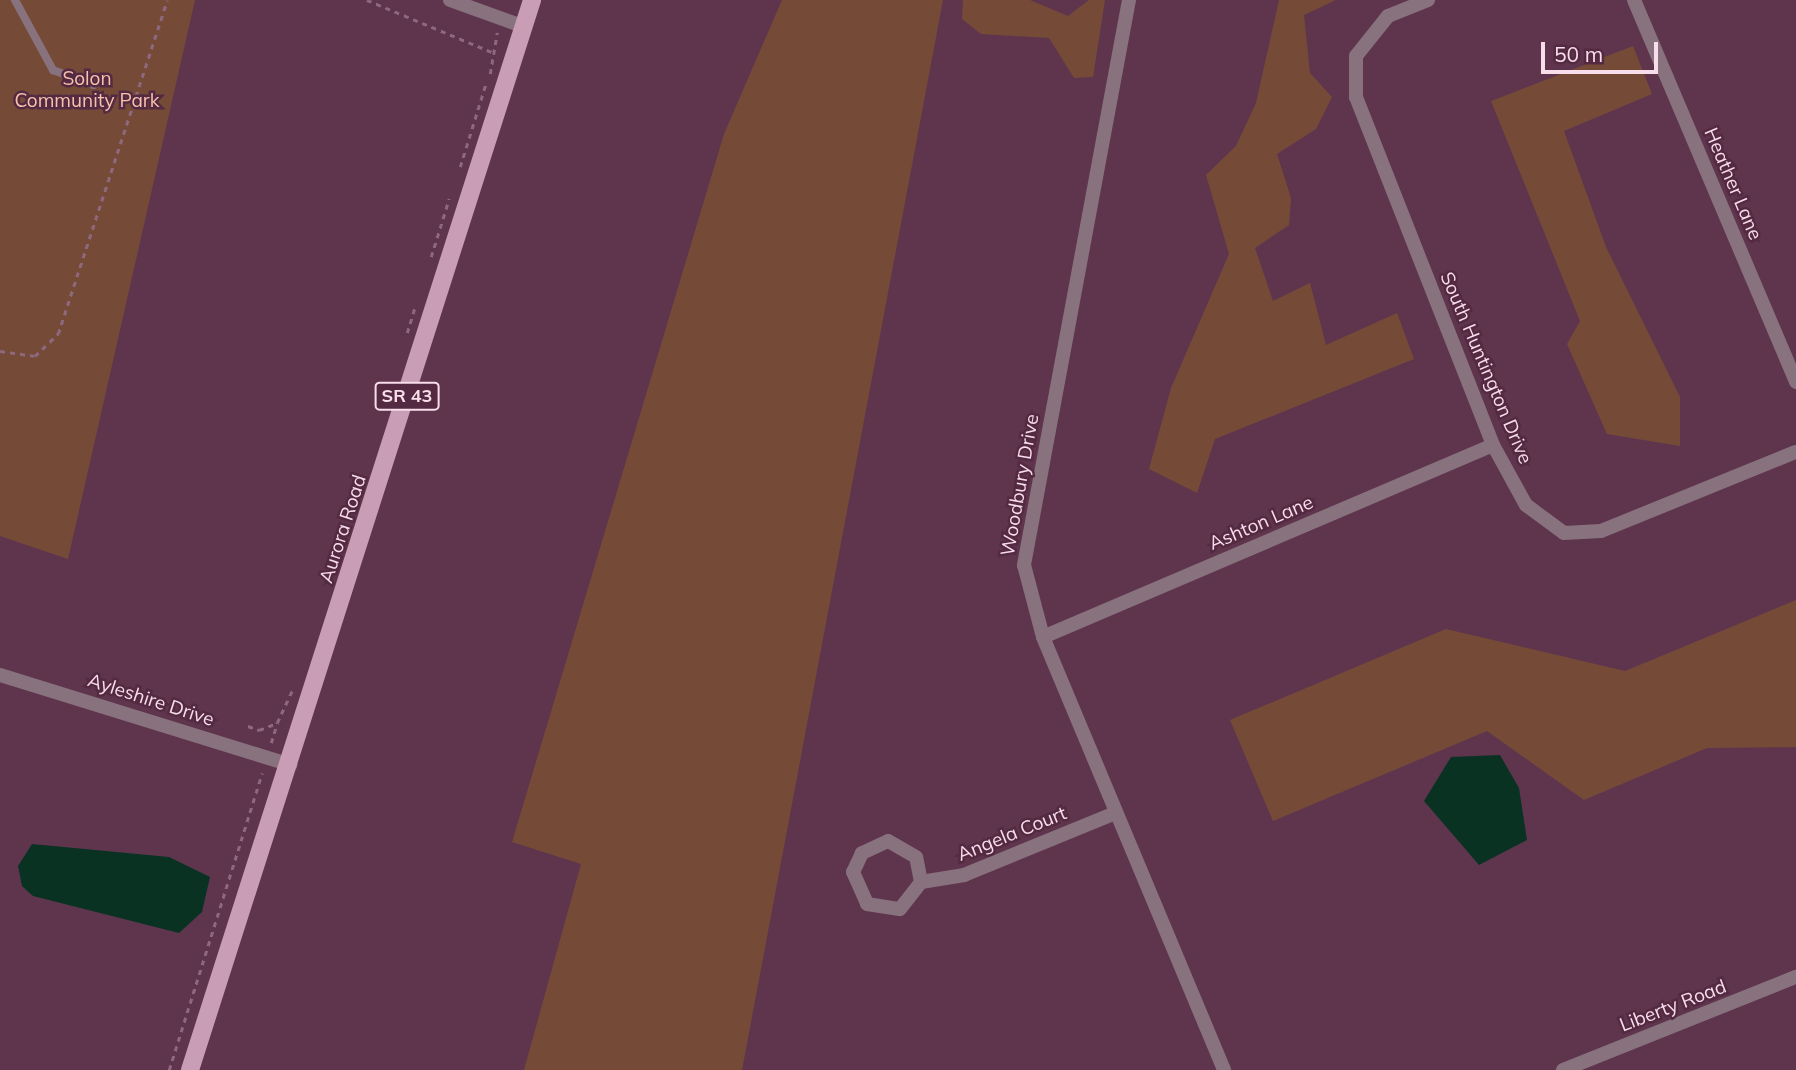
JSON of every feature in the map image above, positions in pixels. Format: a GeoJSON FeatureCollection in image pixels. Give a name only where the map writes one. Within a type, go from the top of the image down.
{"type":"FeatureCollection","features":[{"type":"Feature","properties":{"kind":"main road","name":"Aurora Road"},"geometry":{"type":"LineString","coordinates":[[190,1070],[290,765],[532,0]]}},
{"type":"Feature","properties":{"kind":"street"},"geometry":{"type":"LineString","coordinates":[[450,0],[525,27]]}},
{"type":"Feature","properties":{"kind":"street","name":"Woodbury Drive"},"geometry":{"type":"LineString","coordinates":[[1129,0],[1024,565],[1043,637],[1224,1070]]}},
{"type":"Feature","properties":{"kind":"street","name":"South Huntington Drive"},"geometry":{"type":"LineString","coordinates":[[1428,0],[1388,16],[1356,56],[1356,97],[1493,445],[1526,505],[1564,533],[1601,531],[1796,452]]}},
{"type":"Feature","properties":{"kind":"street","name":"Heather Lane"},"geometry":{"type":"LineString","coordinates":[[1634,0],[1796,382]]}},
{"type":"Feature","properties":{"kind":"street","name":"Ashton Lane"},"geometry":{"type":"LineString","coordinates":[[1043,637],[1493,445]]}},
{"type":"Feature","properties":{"kind":"street","name":"Ayleshire Drive"},"geometry":{"type":"LineString","coordinates":[[0,675],[290,765]]}},
{"type":"Feature","properties":{"kind":"street","name":"Angela Court"},"geometry":{"type":"LineString","coordinates":[[921,882],[964,875],[1115,813]]}},
{"type":"Feature","properties":{"kind":"street"},"geometry":{"type":"LineString","coordinates":[[888,841],[916,857],[921,882],[910,903],[878,910],[856,891],[853,872],[862,853],[888,841]]}},
{"type":"Feature","properties":{"kind":"street","name":"Liberty Road"},"geometry":{"type":"LineString","coordinates":[[1563,1070],[1796,978]]}},
{"type":"Feature","properties":{"kind":"lane"},"geometry":{"type":"LineString","coordinates":[[15,0],[52,70],[93,85]]}},
{"type":"Feature","properties":{"kind":"path"},"geometry":{"type":"LineString","coordinates":[[0,351],[35,356],[58,334],[167,0]]}},
{"type":"Feature","properties":{"kind":"path"},"geometry":{"type":"LineString","coordinates":[[367,0],[492,52]]}},
{"type":"Feature","properties":{"kind":"path"},"geometry":{"type":"LineString","coordinates":[[169,1070],[259,782]]}},
{"type":"Feature","properties":{"kind":"green space","name":"Solon Community Park"},"geometry":{"type":"Polygon","coordinates":[[[0,0],[195,0],[68,559],[0,536],[0,0]]]}},
{"type":"Feature","properties":{"kind":"green space"},"geometry":{"type":"Polygon","coordinates":[[[782,0],[943,0],[742,1070],[524,1070],[581,864],[512,842],[724,134],[782,0]]]}},
{"type":"Feature","properties":{"kind":"green space"},"geometry":{"type":"Polygon","coordinates":[[[963,0],[1030,0],[1068,16],[1089,0],[1105,0],[1093,77],[1074,78],[1049,38],[981,34],[962,19],[963,0]]]}},
{"type":"Feature","properties":{"kind":"green space"},"geometry":{"type":"Polygon","coordinates":[[[1279,0],[1336,0],[1304,15],[1310,73],[1332,97],[1316,129],[1277,154],[1291,198],[1289,225],[1255,248],[1273,301],[1310,283],[1326,345],[1397,313],[1414,359],[1215,439],[1197,493],[1149,469],[1171,388],[1229,254],[1206,175],[1236,146],[1256,103],[1279,0]]]}},
{"type":"Feature","properties":{"kind":"green space"},"geometry":{"type":"Polygon","coordinates":[[[1633,46],[1652,94],[1564,131],[1606,247],[1680,397],[1680,446],[1607,434],[1567,344],[1580,321],[1491,101],[1633,46]]]}},
{"type":"Feature","properties":{"kind":"green space"},"geometry":{"type":"Polygon","coordinates":[[[1796,600],[1796,747],[1707,748],[1584,800],[1487,731],[1273,821],[1230,720],[1446,629],[1625,671],[1796,600]]]}},
{"type":"Feature","properties":{"kind":"shaded area"},"geometry":{"type":"Polygon","coordinates":[[[1500,755],[1519,788],[1527,840],[1479,865],[1424,801],[1451,757],[1500,755]]]}},
{"type":"Feature","properties":{"kind":"shaded area"},"geometry":{"type":"Polygon","coordinates":[[[32,844],[169,857],[210,877],[202,912],[179,933],[33,896],[22,886],[18,866],[32,844]]]}}]}
